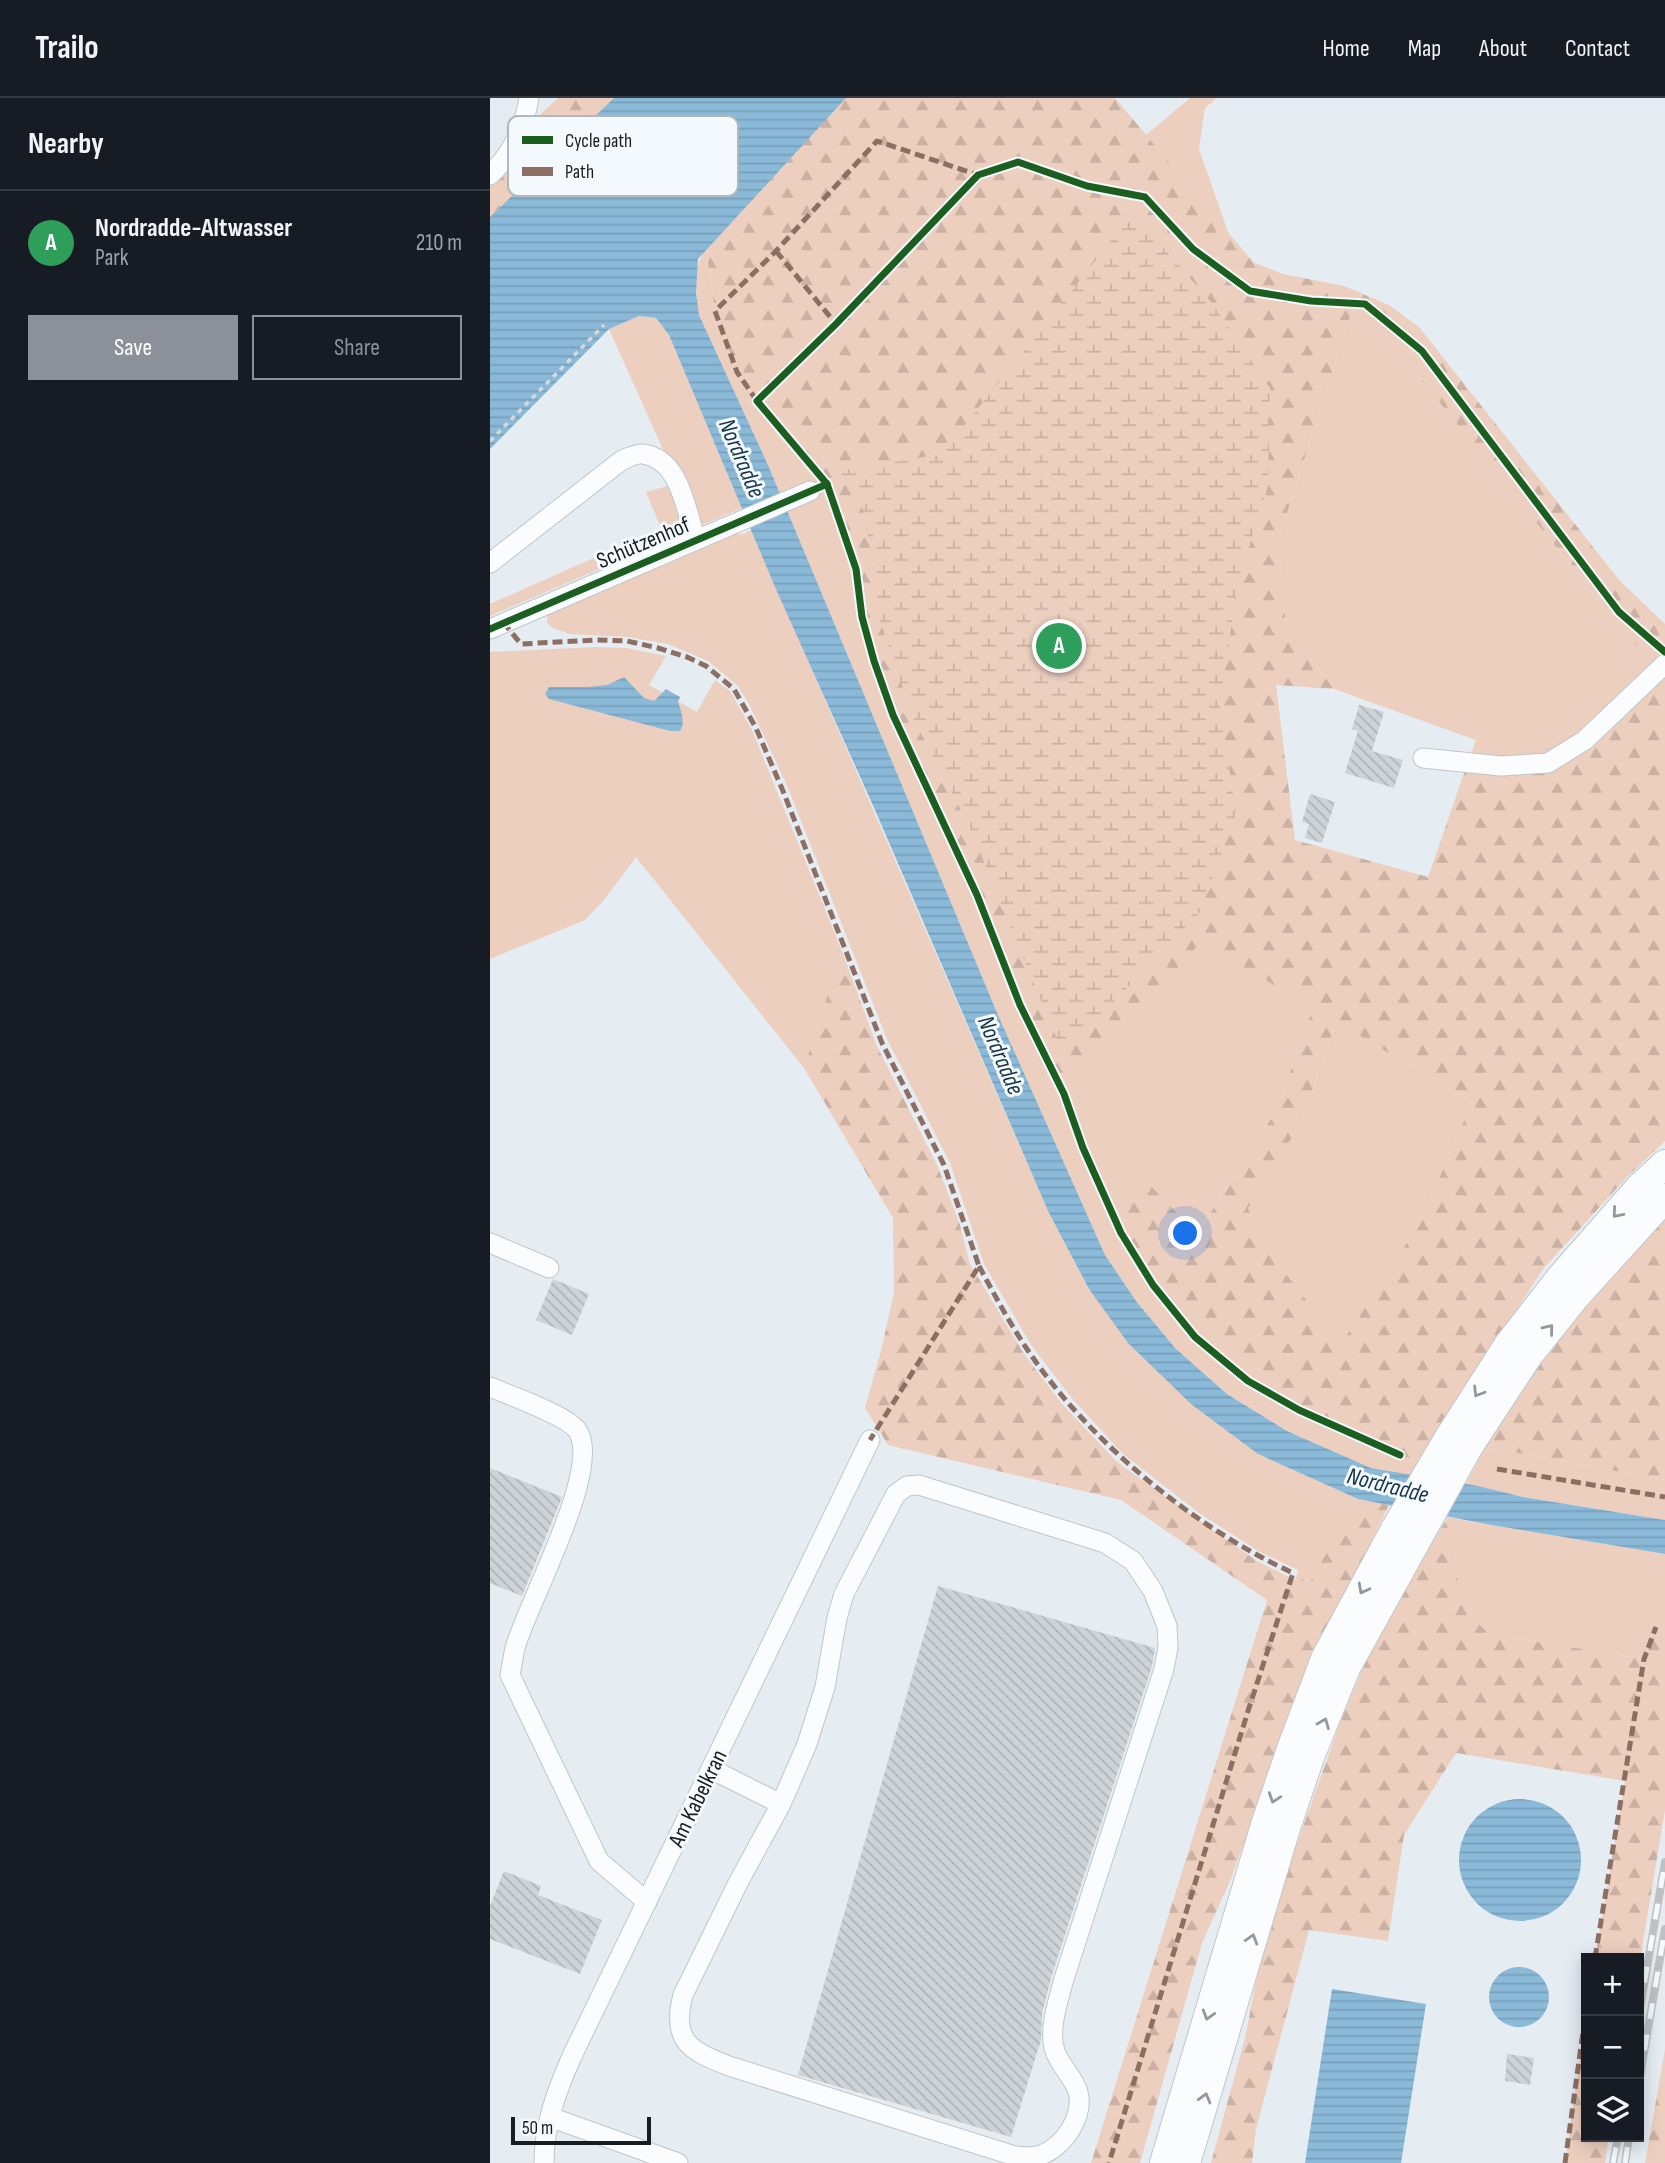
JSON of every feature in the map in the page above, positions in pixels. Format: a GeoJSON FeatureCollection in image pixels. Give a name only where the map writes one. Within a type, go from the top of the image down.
{"type":"FeatureCollection","features":[{"type":"Feature","properties":{"kind":"highway"},"geometry":{"type":"LineString","coordinates":[[1164,2163],[1262,1835],[1325,1659],[1407,1532],[1459,1442],[1507,1345],[1553,1286],[1640,1188],[1665,1164]]}},
{"type":"Feature","properties":{"kind":"highway"},"geometry":{"type":"LineString","coordinates":[[1459,1442],[1576,1296],[1665,1198]]}},
{"type":"Feature","properties":{"kind":"highway"},"geometry":{"type":"LineString","coordinates":[[1186,2163],[1251,1941],[1310,1757],[1346,1668],[1407,1532]]}},
{"type":"Feature","properties":{"kind":"street"},"geometry":{"type":"LineString","coordinates":[[525,116],[529,98]]}},
{"type":"Feature","properties":{"kind":"street"},"geometry":{"type":"LineString","coordinates":[[490,175],[508,155]]}},
{"type":"Feature","properties":{"kind":"street"},"geometry":{"type":"LineString","coordinates":[[490,562],[622,460],[642,454],[663,462],[678,483],[696,540]]}},
{"type":"Feature","properties":{"kind":"street","name":"Schützenhof"},"geometry":{"type":"LineString","coordinates":[[490,629],[805,492]]}},
{"type":"Feature","properties":{"kind":"street"},"geometry":{"type":"LineString","coordinates":[[1423,758],[1500,766],[1548,763],[1585,740],[1665,664]]}},
{"type":"Feature","properties":{"kind":"street"},"geometry":{"type":"LineString","coordinates":[[490,1243],[549,1268]]}},
{"type":"Feature","properties":{"kind":"street"},"geometry":{"type":"LineString","coordinates":[[490,1387],[560,1418],[577,1430],[581,1442],[584,1453],[576,1494],[515,1647],[510,1675],[599,1861],[647,1902]]}},
{"type":"Feature","properties":{"kind":"street","name":"Am Kabelkran"},"geometry":{"type":"LineString","coordinates":[[544,2163],[553,2099],[572,2056],[870,1440]]}},
{"type":"Feature","properties":{"kind":"street"},"geometry":{"type":"LineString","coordinates":[[919,1485],[1105,1543],[1133,1561],[1153,1591],[1167,1626],[1168,1647],[1164,1669],[1063,1982],[1053,2025],[1055,2052],[1078,2092],[1077,2113],[1069,2134],[1055,2149],[1036,2157],[1015,2155],[729,2066],[701,2056],[688,2044],[680,2029],[679,2012],[683,1996],[738,1883],[781,1804],[807,1744],[825,1687],[844,1594],[883,1515],[896,1494],[907,1486],[919,1485]]}},
{"type":"Feature","properties":{"kind":"street"},"geometry":{"type":"LineString","coordinates":[[711,1769],[781,1804]]}},
{"type":"Feature","properties":{"kind":"street"},"geometry":{"type":"LineString","coordinates":[[550,2117],[678,2163]]}},
{"type":"Feature","properties":{"kind":"path"},"geometry":{"type":"LineString","coordinates":[[490,441],[604,324]]}},
{"type":"Feature","properties":{"kind":"green space"},"geometry":{"type":"Polygon","coordinates":[[[558,98],[614,98],[595,116],[538,116],[558,98]]]}},
{"type":"Feature","properties":{"kind":"green space"},"geometry":{"type":"Polygon","coordinates":[[[846,98],[1115,98],[1253,262],[1283,274],[1344,286],[1389,305],[1419,327],[1620,581],[1665,624],[1665,1141],[1628,1176],[1543,1269],[1419,1462],[1330,1425],[1243,1376],[1181,1323],[1156,1291],[1135,1257],[1108,1203],[1145,1180],[1197,1234],[1276,1111],[1313,1008],[1201,942],[1064,1094],[1020,1005],[977,895],[893,715],[862,617],[856,569],[827,484],[757,401],[737,372],[715,311],[706,249],[846,98]],[[1352,310],[1279,538],[1286,627],[1334,689],[1276,685],[1295,840],[1428,877],[1468,762],[1548,763],[1657,672],[1403,357],[1352,310]],[[1336,1022],[1301,1123],[1248,1208],[1267,1250],[1341,1344],[1421,1221],[1472,1102],[1336,1022]]]}},
{"type":"Feature","properties":{"kind":"green space"},"geometry":{"type":"Polygon","coordinates":[[[1190,98],[1217,98],[1205,108],[1199,149],[1229,235],[1146,135],[1190,98]]]}},
{"type":"Feature","properties":{"kind":"green space"},"geometry":{"type":"Polygon","coordinates":[[[508,150],[508,196],[512,196],[490,217],[490,175],[508,150]]]}},
{"type":"Feature","properties":{"kind":"green space"},"geometry":{"type":"Polygon","coordinates":[[[1133,213],[1211,302],[1270,388],[1268,486],[1237,586],[1220,706],[1236,814],[1200,912],[1063,1054],[970,828],[914,720],[880,621],[862,505],[839,471],[942,454],[1133,213]]]}},
{"type":"Feature","properties":{"kind":"green space"},"geometry":{"type":"Polygon","coordinates":[[[706,249],[715,311],[737,372],[757,401],[827,484],[856,569],[862,617],[874,661],[977,895],[1020,1005],[1064,1093],[1201,941],[1313,1008],[1276,1111],[1196,1235],[1145,1180],[1108,1203],[1121,1233],[1153,1285],[1299,1410],[1419,1462],[1411,1476],[1371,1468],[1287,1431],[1227,1394],[1176,1349],[1136,1301],[1105,1255],[998,1015],[768,465],[699,315],[697,272],[706,249]]]}},
{"type":"Feature","properties":{"kind":"green space"},"geometry":{"type":"Polygon","coordinates":[[[1352,310],[1403,357],[1657,672],[1548,763],[1468,762],[1476,740],[1334,689],[1286,627],[1279,538],[1352,310]]]}},
{"type":"Feature","properties":{"kind":"green space"},"geometry":{"type":"Polygon","coordinates":[[[639,316],[656,318],[669,335],[742,508],[490,616],[490,604],[661,528],[646,492],[678,483],[609,329],[639,316]]]}},
{"type":"Feature","properties":{"kind":"green space"},"geometry":{"type":"Polygon","coordinates":[[[751,530],[1048,1211],[1089,1289],[1258,1454],[1358,1499],[1309,1583],[1297,1575],[1298,1570],[1260,1552],[1199,1513],[1122,1453],[1071,1397],[1031,1345],[984,1264],[950,1163],[887,1039],[788,788],[738,686],[708,661],[668,644],[627,637],[570,634],[547,623],[548,613],[732,533],[743,534],[751,530]]]}},
{"type":"Feature","properties":{"kind":"green space"},"geometry":{"type":"Polygon","coordinates":[[[626,648],[666,656],[649,685],[697,712],[715,680],[730,691],[752,730],[842,951],[804,1068],[636,857],[604,900],[585,920],[490,959],[490,652],[626,648]]]}},
{"type":"Feature","properties":{"kind":"green space"},"geometry":{"type":"Polygon","coordinates":[[[842,951],[876,1044],[938,1167],[960,1225],[970,1264],[1024,1354],[1062,1404],[1117,1462],[1257,1561],[1295,1580],[1297,1575],[1309,1583],[1358,1499],[1389,1505],[1306,1677],[1230,1881],[1202,1943],[1140,2163],[1091,2163],[1267,1600],[1121,1500],[888,1445],[865,1408],[894,1293],[893,1218],[804,1068],[842,951]]]}},
{"type":"Feature","properties":{"kind":"green space"},"geometry":{"type":"Polygon","coordinates":[[[1336,1022],[1472,1102],[1421,1221],[1341,1345],[1267,1250],[1248,1208],[1301,1123],[1336,1022]]]}},
{"type":"Feature","properties":{"kind":"green space"},"geometry":{"type":"Polygon","coordinates":[[[1665,1218],[1665,1480],[1485,1447],[1550,1350],[1614,1271],[1665,1218]]]}},
{"type":"Feature","properties":{"kind":"green space"},"geometry":{"type":"Polygon","coordinates":[[[1485,1447],[1665,1480],[1665,1520],[1523,1497],[1466,1484],[1485,1447]]]}},
{"type":"Feature","properties":{"kind":"green space"},"geometry":{"type":"Polygon","coordinates":[[[1448,1517],[1462,1520],[1448,1557],[1476,1622],[1491,1634],[1643,1659],[1656,1627],[1665,1622],[1665,1810],[1641,1953],[1596,1953],[1625,1781],[1456,1753],[1404,1835],[1388,1941],[1309,1930],[1256,2129],[1252,2163],[1211,2163],[1245,2038],[1260,1961],[1293,1855],[1340,1723],[1379,1629],[1448,1517]]]}},
{"type":"Feature","properties":{"kind":"green space"},"geometry":{"type":"Polygon","coordinates":[[[1462,1520],[1665,1554],[1665,1622],[1656,1628],[1644,1659],[1491,1634],[1476,1622],[1448,1557],[1462,1520]]]}},
{"type":"Feature","properties":{"kind":"green space"},"geometry":{"type":"Polygon","coordinates":[[[1581,2046],[1581,2142],[1608,2142],[1605,2163],[1565,2163],[1581,2046]]]}},
{"type":"Feature","properties":{"kind":"green space"},"geometry":{"type":"Polygon","coordinates":[[[1665,2049],[1665,2163],[1645,2163],[1665,2049]]]}},
{"type":"Feature","properties":{"kind":"water","name":"Nordradde"},"geometry":{"type":"Polygon","coordinates":[[[614,98],[846,98],[698,259],[696,292],[699,315],[768,465],[998,1015],[1105,1255],[1136,1301],[1176,1349],[1227,1394],[1287,1431],[1371,1468],[1665,1520],[1665,1554],[1491,1525],[1358,1499],[1258,1454],[1191,1404],[1128,1343],[1089,1289],[1048,1211],[875,810],[775,587],[669,335],[656,318],[639,316],[609,329],[490,449],[490,217],[512,196],[738,196],[738,116],[595,116],[614,98]]]}},
{"type":"Feature","properties":{"kind":"water"},"geometry":{"type":"Polygon","coordinates":[[[624,677],[644,698],[654,701],[666,689],[680,697],[678,702],[683,721],[680,731],[670,731],[549,699],[545,694],[549,687],[607,685],[624,677]]]}},
{"type":"Feature","properties":{"kind":"water"},"geometry":{"type":"Polygon","coordinates":[[[1520,1799],[1543,1803],[1563,1817],[1577,1837],[1581,1860],[1577,1883],[1563,1903],[1543,1917],[1520,1921],[1497,1917],[1477,1903],[1463,1883],[1459,1860],[1463,1837],[1477,1817],[1497,1803],[1520,1799]]]}},
{"type":"Feature","properties":{"kind":"water"},"geometry":{"type":"Polygon","coordinates":[[[1513,1967],[1525,1967],[1544,1980],[1549,1997],[1547,2009],[1536,2022],[1525,2027],[1513,2027],[1494,2014],[1489,2003],[1489,1991],[1502,1972],[1513,1967]]]}},
{"type":"Feature","properties":{"kind":"water"},"geometry":{"type":"Polygon","coordinates":[[[1332,1989],[1426,2004],[1401,2163],[1305,2163],[1332,1989]]]}},
{"type":"Feature","properties":{"kind":"building"},"geometry":{"type":"Polygon","coordinates":[[[1359,705],[1384,712],[1372,751],[1403,760],[1394,788],[1345,773],[1358,731],[1352,729],[1359,705]]]}},
{"type":"Feature","properties":{"kind":"building"},"geometry":{"type":"Polygon","coordinates":[[[1310,794],[1335,802],[1322,843],[1305,838],[1309,824],[1302,822],[1310,794]]]}},
{"type":"Feature","properties":{"kind":"building"},"geometry":{"type":"Polygon","coordinates":[[[553,1279],[589,1294],[572,1335],[536,1320],[553,1279]]]}},
{"type":"Feature","properties":{"kind":"building"},"geometry":{"type":"Polygon","coordinates":[[[490,1468],[562,1497],[522,1596],[490,1583],[490,1468]]]}},
{"type":"Feature","properties":{"kind":"building"},"geometry":{"type":"Polygon","coordinates":[[[938,1586],[1155,1648],[1152,1666],[1051,1978],[1042,2014],[1041,2040],[1011,2137],[798,2075],[938,1586]]]}},
{"type":"Feature","properties":{"kind":"building"},"geometry":{"type":"Polygon","coordinates":[[[504,1871],[541,1886],[538,1895],[602,1920],[580,1974],[490,1939],[490,1906],[504,1871]]]}},
{"type":"Feature","properties":{"kind":"building"},"geometry":{"type":"Polygon","coordinates":[[[1507,2054],[1534,2058],[1530,2085],[1505,2081],[1507,2054]]]}},
{"type":"Feature","properties":{"kind":"railway"},"geometry":{"type":"LineString","coordinates":[[1644,1985],[1665,1862]]}},
{"type":"Feature","properties":{"kind":"railway"},"geometry":{"type":"LineString","coordinates":[[1640,2079],[1665,1929]]}},
{"type":"Feature","properties":{"kind":"railway"},"geometry":{"type":"LineString","coordinates":[[1613,2163],[1617,2142]]}},
{"type":"Feature","properties":{"kind":"railway"},"geometry":{"type":"LineString","coordinates":[[1625,2163],[1628,2142]]}},
{"type":"Feature","properties":{"kind":"marked path"},"geometry":{"type":"LineString","coordinates":[[757,401],[737,372],[715,311],[776,251],[877,141],[978,175]]}},
{"type":"Feature","properties":{"kind":"marked path"},"geometry":{"type":"LineString","coordinates":[[776,251],[836,324]]}},
{"type":"Feature","properties":{"kind":"marked path"},"geometry":{"type":"LineString","coordinates":[[503,622],[521,644],[627,641],[687,657],[706,666],[734,689],[756,728],[882,1043],[944,1165],[979,1266],[870,1440]]}},
{"type":"Feature","properties":{"kind":"marked path"},"geometry":{"type":"LineString","coordinates":[[979,1266],[1020,1339],[1052,1383],[1112,1448],[1145,1478],[1218,1532],[1293,1573],[1109,2163]]}},
{"type":"Feature","properties":{"kind":"marked path"},"geometry":{"type":"LineString","coordinates":[[1497,1469],[1665,1497]]}},
{"type":"Feature","properties":{"kind":"marked path"},"geometry":{"type":"LineString","coordinates":[[1596,1953],[1644,1659],[1656,1627]]}},
{"type":"Feature","properties":{"kind":"marked path"},"geometry":{"type":"LineString","coordinates":[[1565,2163],[1585,2016]]}},
{"type":"Feature","properties":{"kind":"cycle path"},"geometry":{"type":"LineString","coordinates":[[1400,1455],[1299,1410],[1248,1381],[1195,1337],[1153,1285],[1121,1233],[1083,1148],[1064,1094],[1020,1005],[977,895],[893,715],[862,617],[856,569],[827,484],[757,401],[836,324],[978,175],[1018,162],[1087,186],[1145,197],[1193,249],[1250,291],[1311,301],[1365,304],[1422,351],[1619,612],[1665,652]]}},
{"type":"Feature","properties":{"kind":"cycle path"},"geometry":{"type":"LineString","coordinates":[[490,629],[827,484]]}},
{"type":"Feature","properties":{"kind":"place","name":"Nordradde-Altwasser"},"geometry":{"type":"Point","coordinates":[1059,646]}}]}
